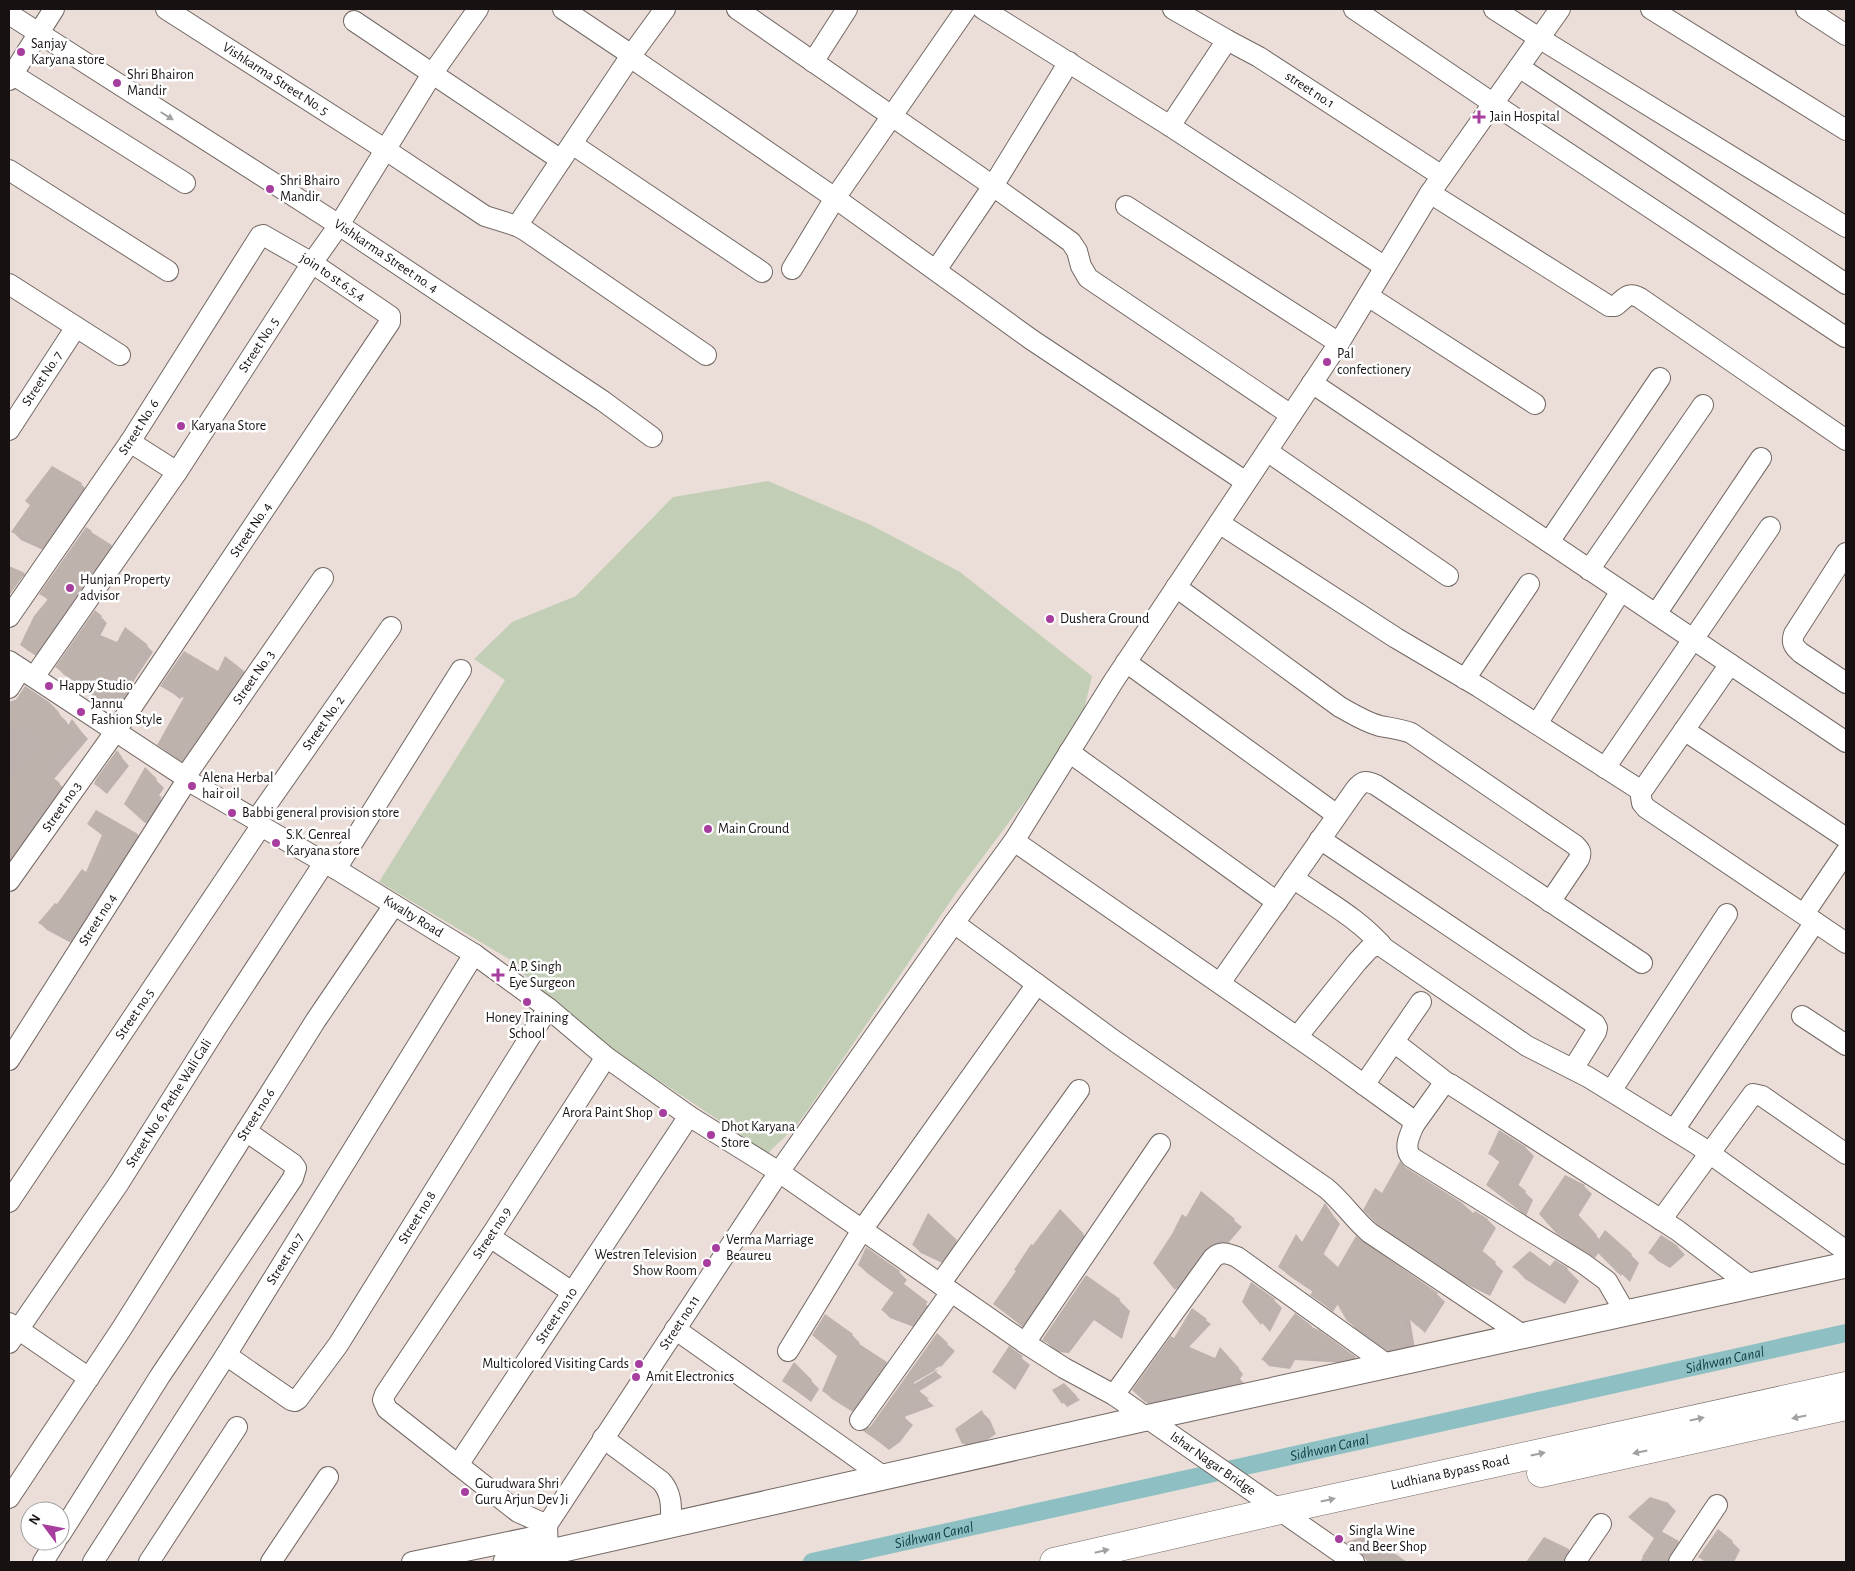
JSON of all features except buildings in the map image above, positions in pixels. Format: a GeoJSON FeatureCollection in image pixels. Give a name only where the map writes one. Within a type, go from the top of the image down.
{"type":"FeatureCollection","features":[{"type":"Feature","properties":{"kind":"highway","name":"Ludhiana Bypass Road"},"geometry":{"type":"LineString","coordinates":[[1054,1562],[1846,1386]]}},
{"type":"Feature","properties":{"kind":"highway","name":"Ludhiana Bypass Road"},"geometry":{"type":"LineString","coordinates":[[1139,1562],[1282,1511],[1846,1406]]}},
{"type":"Feature","properties":{"kind":"street"},"geometry":{"type":"LineString","coordinates":[[54,9],[11,77],[185,183]]}},
{"type":"Feature","properties":{"kind":"street","name":"Vishkarma Street No. 5"},"geometry":{"type":"LineString","coordinates":[[166,9],[485,216],[517,226],[526,231],[706,354]]}},
{"type":"Feature","properties":{"kind":"street","name":"Street No. 5"},"geometry":{"type":"LineString","coordinates":[[9,688],[21,669],[176,472],[312,263],[339,225],[432,74],[478,9]]}},
{"type":"Feature","properties":{"kind":"street"},"geometry":{"type":"LineString","coordinates":[[563,9],[835,198],[1032,340],[1246,482]]}},
{"type":"Feature","properties":{"kind":"street"},"geometry":{"type":"LineString","coordinates":[[517,226],[630,57],[665,9]]}},
{"type":"Feature","properties":{"kind":"street"},"geometry":{"type":"LineString","coordinates":[[737,9],[993,186],[1074,246],[1077,250],[1081,266],[1088,278],[1291,415]]}},
{"type":"Feature","properties":{"kind":"street"},"geometry":{"type":"LineString","coordinates":[[813,62],[846,9]]}},
{"type":"Feature","properties":{"kind":"street"},"geometry":{"type":"LineString","coordinates":[[792,269],[835,198],[966,9]]}},
{"type":"Feature","properties":{"kind":"street"},"geometry":{"type":"LineString","coordinates":[[983,9],[1170,126],[1385,267]]}},
{"type":"Feature","properties":{"kind":"street","name":"street no.1"},"geometry":{"type":"LineString","coordinates":[[1173,9],[1226,40],[1260,57],[1442,176]]}},
{"type":"Feature","properties":{"kind":"street"},"geometry":{"type":"LineString","coordinates":[[1354,9],[1494,104],[1846,336]]}},
{"type":"Feature","properties":{"kind":"street"},"geometry":{"type":"LineString","coordinates":[[1494,9],[1846,227]]}},
{"type":"Feature","properties":{"kind":"street","name":"Street no.11"},"geometry":{"type":"LineString","coordinates":[[547,1537],[603,1438],[674,1329],[779,1172],[954,922],[1014,841],[1126,662],[1339,343],[1430,193],[1560,9]]}},
{"type":"Feature","properties":{"kind":"street"},"geometry":{"type":"LineString","coordinates":[[1651,9],[1846,130]]}},
{"type":"Feature","properties":{"kind":"street"},"geometry":{"type":"LineString","coordinates":[[1806,9],[1846,35]]}},
{"type":"Feature","properties":{"kind":"street","name":"Vishkarma Street no. 4"},"geometry":{"type":"LineString","coordinates":[[9,14],[107,79],[339,225],[603,401],[652,437]]}},
{"type":"Feature","properties":{"kind":"street"},"geometry":{"type":"LineString","coordinates":[[354,22],[432,74],[567,152],[762,272]]}},
{"type":"Feature","properties":{"kind":"street"},"geometry":{"type":"LineString","coordinates":[[1170,126],[1226,40]]}},
{"type":"Feature","properties":{"kind":"street"},"geometry":{"type":"LineString","coordinates":[[936,270],[993,186],[1069,62]]}},
{"type":"Feature","properties":{"kind":"street"},"geometry":{"type":"LineString","coordinates":[[1519,67],[1846,284]]}},
{"type":"Feature","properties":{"kind":"street"},"geometry":{"type":"LineString","coordinates":[[9,170],[168,270]]}},
{"type":"Feature","properties":{"kind":"street"},"geometry":{"type":"LineString","coordinates":[[1430,193],[1609,306],[1615,306],[1629,295],[1633,294],[1640,298],[1846,440]]}},
{"type":"Feature","properties":{"kind":"street"},"geometry":{"type":"LineString","coordinates":[[1126,206],[1339,343]]}},
{"type":"Feature","properties":{"kind":"street","name":"join to st.6,5,4"},"geometry":{"type":"LineString","coordinates":[[263,235],[312,263],[390,316],[387,328]]}},
{"type":"Feature","properties":{"kind":"street","name":"Street No. 6"},"geometry":{"type":"LineString","coordinates":[[9,617],[130,442],[257,238],[263,235]]}},
{"type":"Feature","properties":{"kind":"street"},"geometry":{"type":"LineString","coordinates":[[9,284],[120,355]]}},
{"type":"Feature","properties":{"kind":"street"},"geometry":{"type":"LineString","coordinates":[[1368,296],[1536,404]]}},
{"type":"Feature","properties":{"kind":"street","name":"Street No. 7"},"geometry":{"type":"LineString","coordinates":[[9,430],[76,327]]}},
{"type":"Feature","properties":{"kind":"street","name":"Street No. 4"},"geometry":{"type":"LineString","coordinates":[[115,732],[387,328]]}},
{"type":"Feature","properties":{"kind":"street"},"geometry":{"type":"LineString","coordinates":[[1549,542],[1660,378]]}},
{"type":"Feature","properties":{"kind":"street"},"geometry":{"type":"LineString","coordinates":[[1312,383],[1846,742]]}},
{"type":"Feature","properties":{"kind":"street"},"geometry":{"type":"LineString","coordinates":[[1590,570],[1703,404]]}},
{"type":"Feature","properties":{"kind":"street"},"geometry":{"type":"LineString","coordinates":[[130,442],[176,472]]}},
{"type":"Feature","properties":{"kind":"street"},"geometry":{"type":"LineString","coordinates":[[1267,451],[1448,576]]}},
{"type":"Feature","properties":{"kind":"street"},"geometry":{"type":"LineString","coordinates":[[1656,614],[1762,458]]}},
{"type":"Feature","properties":{"kind":"street"},"geometry":{"type":"LineString","coordinates":[[1219,523],[1389,634],[1465,679],[1640,790],[1642,802],[1646,808],[1846,943]]}},
{"type":"Feature","properties":{"kind":"street"},"geometry":{"type":"LineString","coordinates":[[1605,768],[1770,528]]}},
{"type":"Feature","properties":{"kind":"street"},"geometry":{"type":"LineString","coordinates":[[1846,553],[1794,634],[1792,642],[1801,653],[1846,683]]}},
{"type":"Feature","properties":{"kind":"street","name":"Street No. 3"},"geometry":{"type":"LineString","coordinates":[[186,778],[323,578]]}},
{"type":"Feature","properties":{"kind":"street"},"geometry":{"type":"LineString","coordinates":[[1465,679],[1530,584]]}},
{"type":"Feature","properties":{"kind":"street"},"geometry":{"type":"LineString","coordinates":[[1176,587],[1340,706],[1364,720],[1379,726],[1411,733],[1575,845],[1580,851],[1579,859],[1550,902]]}},
{"type":"Feature","properties":{"kind":"street"},"geometry":{"type":"LineString","coordinates":[[1537,724],[1621,591]]}},
{"type":"Feature","properties":{"kind":"street","name":"Street No. 2"},"geometry":{"type":"LineString","coordinates":[[259,823],[391,627]]}},
{"type":"Feature","properties":{"kind":"street"},"geometry":{"type":"LineString","coordinates":[[1126,662],[1338,815]]}},
{"type":"Feature","properties":{"kind":"street"},"geometry":{"type":"LineString","coordinates":[[1640,790],[1644,788],[1730,664]]}},
{"type":"Feature","properties":{"kind":"street","name":"Kwalty Road"},"geometry":{"type":"LineString","coordinates":[[21,669],[186,778],[474,954],[548,1008],[606,1057],[689,1116],[779,1172],[945,1288]]}},
{"type":"Feature","properties":{"kind":"street","name":"Street No 6, Pethe Wali Gali"},"geometry":{"type":"LineString","coordinates":[[12,1332],[119,1183],[223,1019],[330,866],[461,670]]}},
{"type":"Feature","properties":{"kind":"street"},"geometry":{"type":"LineString","coordinates":[[1684,730],[1846,838]]}},
{"type":"Feature","properties":{"kind":"street","name":"Street no.3"},"geometry":{"type":"LineString","coordinates":[[9,881],[115,732]]}},
{"type":"Feature","properties":{"kind":"street"},"geometry":{"type":"LineString","coordinates":[[1069,752],[1277,902]]}},
{"type":"Feature","properties":{"kind":"street","name":"Street no.4"},"geometry":{"type":"LineString","coordinates":[[9,1060],[186,778]]}},
{"type":"Feature","properties":{"kind":"street"},"geometry":{"type":"LineString","coordinates":[[1220,984],[1354,790],[1367,781],[1376,785],[1642,963]]}},
{"type":"Feature","properties":{"kind":"street","name":"Street no.5"},"geometry":{"type":"LineString","coordinates":[[9,1202],[259,823]]}},
{"type":"Feature","properties":{"kind":"street"},"geometry":{"type":"LineString","coordinates":[[1320,839],[1595,1024],[1596,1032],[1573,1069]]}},
{"type":"Feature","properties":{"kind":"street"},"geometry":{"type":"LineString","coordinates":[[1014,841],[1297,1037],[1410,1118],[1414,1125]]}},
{"type":"Feature","properties":{"kind":"street"},"geometry":{"type":"LineString","coordinates":[[1674,1130],[1809,918],[1846,852]]}},
{"type":"Feature","properties":{"kind":"street"},"geometry":{"type":"LineString","coordinates":[[1293,878],[1373,934],[1384,948],[1527,1046],[1573,1069],[1674,1130],[1846,1250]]}},
{"type":"Feature","properties":{"kind":"street","name":"Street no.6"},"geometry":{"type":"LineString","coordinates":[[9,1498],[122,1328],[316,1020],[394,905]]}},
{"type":"Feature","properties":{"kind":"street"},"geometry":{"type":"LineString","coordinates":[[1611,1091],[1727,914]]}},
{"type":"Feature","properties":{"kind":"street"},"geometry":{"type":"LineString","coordinates":[[954,922],[1168,1079],[1326,1188],[1338,1198],[1370,1233],[1524,1336]]}},
{"type":"Feature","properties":{"kind":"street"},"geometry":{"type":"LineString","coordinates":[[1297,1037],[1357,962],[1369,949],[1380,943]]}},
{"type":"Feature","properties":{"kind":"street","name":"Street no.7"},"geometry":{"type":"LineString","coordinates":[[93,1562],[226,1355],[474,954]]}},
{"type":"Feature","properties":{"kind":"street"},"geometry":{"type":"LineString","coordinates":[[788,1351],[862,1230],[1037,984]]}},
{"type":"Feature","properties":{"kind":"street"},"geometry":{"type":"LineString","coordinates":[[1364,1085],[1421,1002]]}},
{"type":"Feature","properties":{"kind":"street","name":"Street no.8"},"geometry":{"type":"LineString","coordinates":[[226,1355],[295,1401],[338,1345],[548,1008]]}},
{"type":"Feature","properties":{"kind":"street"},"geometry":{"type":"LineString","coordinates":[[1802,1016],[1846,1045]]}},
{"type":"Feature","properties":{"kind":"street"},"geometry":{"type":"LineString","coordinates":[[1394,1042],[1447,1084],[1661,1220],[1750,1286]]}},
{"type":"Feature","properties":{"kind":"street","name":"Street no.9"},"geometry":{"type":"LineString","coordinates":[[458,1465],[387,1409],[383,1400],[385,1394],[490,1237],[606,1057]]}},
{"type":"Feature","properties":{"kind":"street"},"geometry":{"type":"LineString","coordinates":[[1447,1084],[1442,1086],[1414,1125],[1407,1148],[1411,1157],[1584,1264],[1607,1281],[1626,1314]]}},
{"type":"Feature","properties":{"kind":"street"},"geometry":{"type":"LineString","coordinates":[[860,1420],[945,1288],[1079,1090]]}},
{"type":"Feature","properties":{"kind":"street"},"geometry":{"type":"LineString","coordinates":[[1661,1220],[1753,1094],[1762,1096],[1846,1154]]}},
{"type":"Feature","properties":{"kind":"street","name":"Street no.10"},"geometry":{"type":"LineString","coordinates":[[458,1465],[689,1116]]}},
{"type":"Feature","properties":{"kind":"street"},"geometry":{"type":"LineString","coordinates":[[70,1519],[160,1376],[293,1178],[296,1168],[293,1164],[246,1131]]}},
{"type":"Feature","properties":{"kind":"street"},"geometry":{"type":"LineString","coordinates":[[1025,1343],[1160,1144]]}},
{"type":"Feature","properties":{"kind":"street"},"geometry":{"type":"LineString","coordinates":[[490,1237],[572,1292]]}},
{"type":"Feature","properties":{"kind":"street"},"geometry":{"type":"LineString","coordinates":[[1114,1395],[1213,1258],[1218,1254],[1225,1253],[1236,1257],[1389,1366]]}},
{"type":"Feature","properties":{"kind":"street"},"geometry":{"type":"LineString","coordinates":[[412,1562],[547,1537],[670,1526],[884,1477],[1154,1424],[1389,1366],[1846,1265]]}},
{"type":"Feature","properties":{"kind":"street","name":"Ishar Nagar Bridge"},"geometry":{"type":"LineString","coordinates":[[945,1288],[1064,1368],[1114,1395],[1354,1562]]}},
{"type":"Feature","properties":{"kind":"street"},"geometry":{"type":"LineString","coordinates":[[674,1329],[884,1477]]}},
{"type":"Feature","properties":{"kind":"street"},"geometry":{"type":"LineString","coordinates":[[12,1332],[89,1378]]}},
{"type":"Feature","properties":{"kind":"street"},"geometry":{"type":"LineString","coordinates":[[148,1562],[237,1427]]}},
{"type":"Feature","properties":{"kind":"street"},"geometry":{"type":"LineString","coordinates":[[603,1438],[667,1487],[670,1494],[670,1526]]}},
{"type":"Feature","properties":{"kind":"street"},"geometry":{"type":"LineString","coordinates":[[458,1465],[547,1537]]}},
{"type":"Feature","properties":{"kind":"street"},"geometry":{"type":"LineString","coordinates":[[271,1562],[328,1477]]}},
{"type":"Feature","properties":{"kind":"street"},"geometry":{"type":"LineString","coordinates":[[1679,1562],[1717,1505]]}},
{"type":"Feature","properties":{"kind":"street"},"geometry":{"type":"LineString","coordinates":[[1575,1562],[1601,1524]]}},
{"type":"Feature","properties":{"kind":"street"},"geometry":{"type":"LineString","coordinates":[[506,1562],[547,1537]]}},
{"type":"Feature","properties":{"kind":"street"},"geometry":{"type":"LineString","coordinates":[[43,1562],[50,1551]]}},
{"type":"Feature","properties":{"kind":"green space","name":"Main Ground"},"geometry":{"type":"Polygon","coordinates":[[[768,481],[871,525],[960,572],[1092,676],[1083,714],[1043,777],[956,893],[810,1107],[796,1126],[768,1153],[607,1046],[519,970],[521,966],[379,882],[505,680],[474,659],[512,622],[576,596],[673,497],[768,481]]]}},
{"type":"Feature","properties":{"kind":"waterway","name":"Sidhwan Canal"},"geometry":{"type":"LineString","coordinates":[[812,1562],[1846,1333]]}},
{"type":"Feature","properties":{"kind":"place","name":"Sanjay Karyana store"},"geometry":{"type":"Point","coordinates":[21,52]}},
{"type":"Feature","properties":{"kind":"place","name":"Shri Bhairon Mandir"},"geometry":{"type":"Point","coordinates":[117,83]}},
{"type":"Feature","properties":{"kind":"place","name":"Jain Hospital"},"geometry":{"type":"Point","coordinates":[1479,117]}},
{"type":"Feature","properties":{"kind":"place","name":"Shri Bhairo Mandir"},"geometry":{"type":"Point","coordinates":[270,189]}},
{"type":"Feature","properties":{"kind":"place","name":"Pal confectionery"},"geometry":{"type":"Point","coordinates":[1327,362]}},
{"type":"Feature","properties":{"kind":"place","name":"Karyana Store"},"geometry":{"type":"Point","coordinates":[181,426]}},
{"type":"Feature","properties":{"kind":"place","name":"Hunjan Property advisor"},"geometry":{"type":"Point","coordinates":[70,588]}},
{"type":"Feature","properties":{"kind":"place","name":"Dushera Ground"},"geometry":{"type":"Point","coordinates":[1050,619]}},
{"type":"Feature","properties":{"kind":"place","name":"Happy Studio"},"geometry":{"type":"Point","coordinates":[49,686]}},
{"type":"Feature","properties":{"kind":"place","name":"Jannu Fashion Style"},"geometry":{"type":"Point","coordinates":[81,712]}},
{"type":"Feature","properties":{"kind":"place","name":"Alena Herbal hair oil"},"geometry":{"type":"Point","coordinates":[192,786]}},
{"type":"Feature","properties":{"kind":"place","name":"Babbi general provision store"},"geometry":{"type":"Point","coordinates":[232,813]}},
{"type":"Feature","properties":{"kind":"place","name":"Main Ground"},"geometry":{"type":"Point","coordinates":[708,829]}},
{"type":"Feature","properties":{"kind":"place","name":"S.K. Genreal Karyana store"},"geometry":{"type":"Point","coordinates":[276,843]}},
{"type":"Feature","properties":{"kind":"place","name":"A.P. Singh Eye Surgeon"},"geometry":{"type":"Point","coordinates":[498,975]}},
{"type":"Feature","properties":{"kind":"place","name":"Honey Training School"},"geometry":{"type":"Point","coordinates":[527,1002]}},
{"type":"Feature","properties":{"kind":"place","name":"Arora Paint Shop"},"geometry":{"type":"Point","coordinates":[663,1113]}},
{"type":"Feature","properties":{"kind":"place","name":"Dhot Karyana Store"},"geometry":{"type":"Point","coordinates":[711,1135]}},
{"type":"Feature","properties":{"kind":"place","name":"Verma Marriage Beaureu"},"geometry":{"type":"Point","coordinates":[716,1248]}},
{"type":"Feature","properties":{"kind":"place","name":"Westren Television Show Room"},"geometry":{"type":"Point","coordinates":[707,1263]}},
{"type":"Feature","properties":{"kind":"place","name":"Multicolored Visiting Cards"},"geometry":{"type":"Point","coordinates":[639,1364]}},
{"type":"Feature","properties":{"kind":"place","name":"Amit Electronics"},"geometry":{"type":"Point","coordinates":[636,1377]}},
{"type":"Feature","properties":{"kind":"place","name":"Gurudwara Shri Guru Arjun Dev Ji"},"geometry":{"type":"Point","coordinates":[465,1492]}},
{"type":"Feature","properties":{"kind":"place","name":"Singla Wine and Beer Shop"},"geometry":{"type":"Point","coordinates":[1339,1539]}}]}
